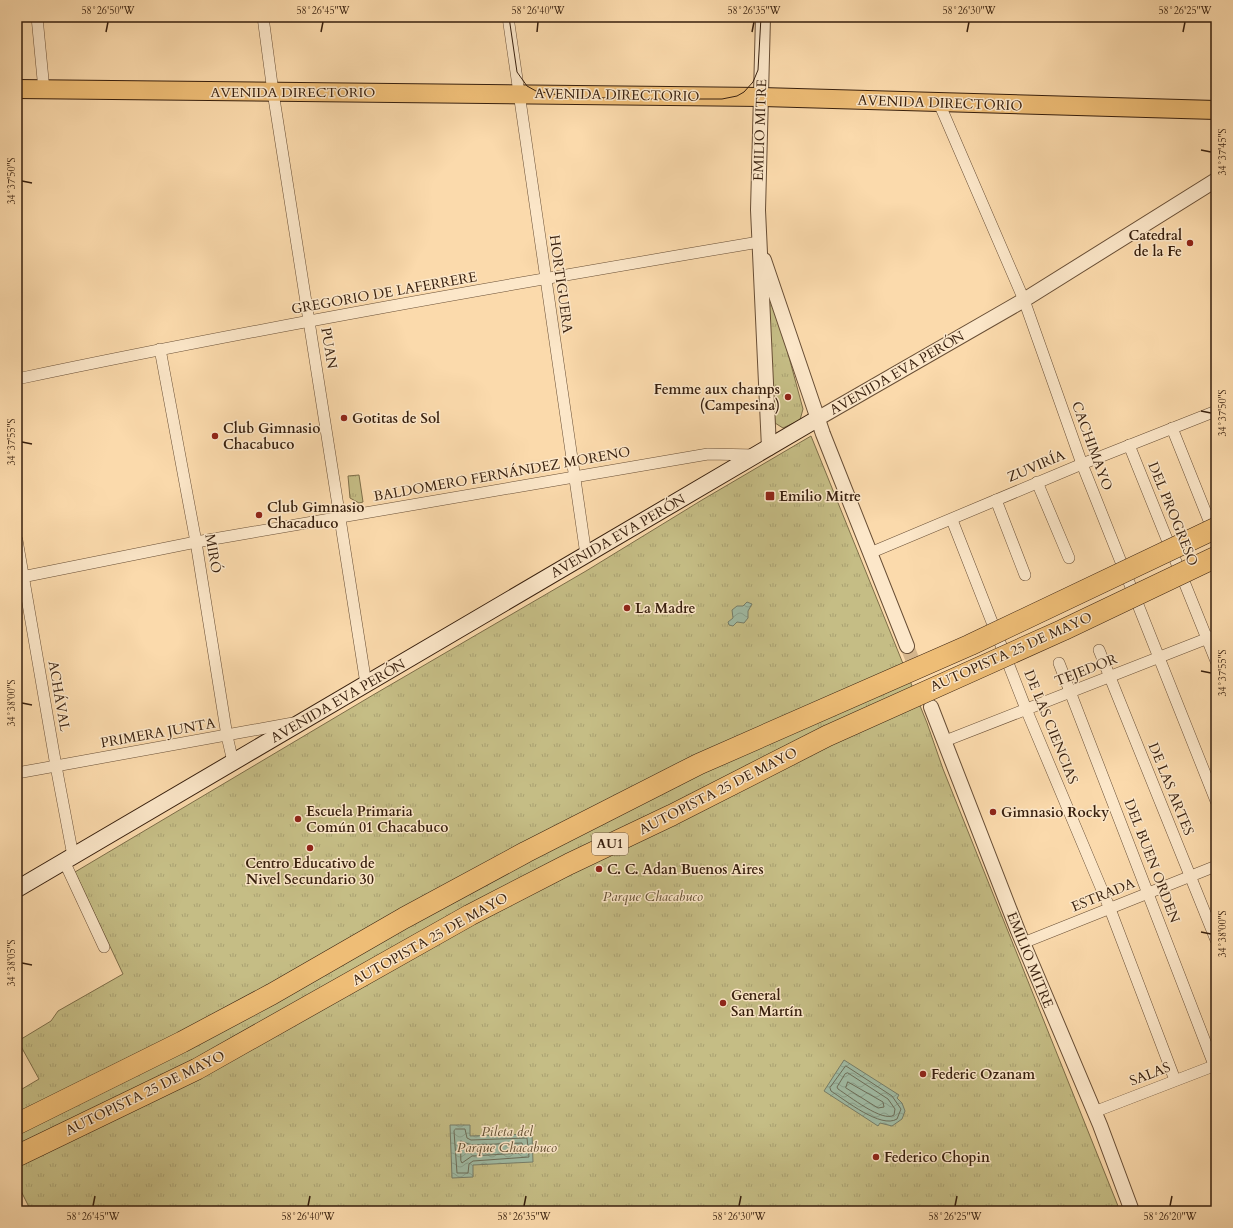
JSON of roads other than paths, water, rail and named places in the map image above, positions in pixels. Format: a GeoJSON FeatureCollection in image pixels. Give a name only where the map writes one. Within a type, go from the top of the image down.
{"type":"FeatureCollection","features":[{"type":"Feature","properties":{"kind":"highway","name":"AUTOPISTA 25 DE MAYO"},"geometry":{"type":"LineString","coordinates":[[17,1124],[182,1042],[272,994],[404,918],[526,852],[699,764],[970,645],[1216,528]]}},
{"type":"Feature","properties":{"kind":"highway","name":"AUTOPISTA 25 DE MAYO"},"geometry":{"type":"LineString","coordinates":[[17,1156],[197,1069],[470,915],[569,864],[672,815],[827,736],[1063,630],[1216,557]]}},
{"type":"Feature","properties":{"kind":"main road","name":"AVENIDA DIRECTORIO"},"geometry":{"type":"LineString","coordinates":[[17,89],[761,97],[1216,110]]}},
{"type":"Feature","properties":{"kind":"main road","name":"AVENIDA EVA PERÓN"},"geometry":{"type":"LineString","coordinates":[[17,889],[817,419]]}},
{"type":"Feature","properties":{"kind":"street"},"geometry":{"type":"LineString","coordinates":[[38,17],[44,90]]}},
{"type":"Feature","properties":{"kind":"street","name":"PUAN"},"geometry":{"type":"LineString","coordinates":[[264,17],[273,92],[366,684]]}},
{"type":"Feature","properties":{"kind":"street","name":"HORTIGUERA"},"geometry":{"type":"LineString","coordinates":[[508,17],[586,555]]}},
{"type":"Feature","properties":{"kind":"street","name":"EMILIO MITRE"},"geometry":{"type":"LineString","coordinates":[[762,452],[758,165],[763,17]]}},
{"type":"Feature","properties":{"kind":"street","name":"CACHIMAYO"},"geometry":{"type":"LineString","coordinates":[[939,103],[1024,300],[1082,464],[1216,801]]}},
{"type":"Feature","properties":{"kind":"street","name":"AVENIDA EVA PERÓN"},"geometry":{"type":"LineString","coordinates":[[817,419],[1024,300],[1216,180]]}},
{"type":"Feature","properties":{"kind":"street","name":"EMILIO MITRE"},"geometry":{"type":"LineString","coordinates":[[758,242],[817,419],[907,646]]}},
{"type":"Feature","properties":{"kind":"street","name":"GREGORIO DE LAFERRERE"},"geometry":{"type":"LineString","coordinates":[[17,379],[160,349],[758,242]]}},
{"type":"Feature","properties":{"kind":"street","name":"MIRÓ"},"geometry":{"type":"LineString","coordinates":[[160,349],[196,542],[227,736],[233,762]]}},
{"type":"Feature","properties":{"kind":"street","name":"ZUVIRÍA"},"geometry":{"type":"LineString","coordinates":[[870,553],[1129,445],[1172,428],[1215,415]]}},
{"type":"Feature","properties":{"kind":"street"},"geometry":{"type":"LineString","coordinates":[[1172,428],[1216,539]]}},
{"type":"Feature","properties":{"kind":"street","name":"DEL PROGRESO"},"geometry":{"type":"LineString","coordinates":[[1129,445],[1212,637],[1216,661]]}},
{"type":"Feature","properties":{"kind":"street","name":"BALDOMERO FERNÁNDEZ MORENO"},"geometry":{"type":"LineString","coordinates":[[21,578],[196,542],[708,454],[762,452]]}},
{"type":"Feature","properties":{"kind":"street"},"geometry":{"type":"LineString","coordinates":[[1038,482],[1069,558]]}},
{"type":"Feature","properties":{"kind":"street"},"geometry":{"type":"LineString","coordinates":[[996,500],[1025,575]]}},
{"type":"Feature","properties":{"kind":"street","name":"DE LAS CIENCIAS"},"geometry":{"type":"LineString","coordinates":[[952,520],[1026,709],[1110,909],[1175,1080]]}},
{"type":"Feature","properties":{"kind":"street","name":"ACHÁVAL"},"geometry":{"type":"LineString","coordinates":[[17,540],[21,578],[56,766],[68,859],[104,946]]}},
{"type":"Feature","properties":{"kind":"street","name":"TEJEDOR"},"geometry":{"type":"LineString","coordinates":[[945,741],[1212,637]]}},
{"type":"Feature","properties":{"kind":"street","name":"DE LAS ARTES"},"geometry":{"type":"LineString","coordinates":[[1099,650],[1216,940]]}},
{"type":"Feature","properties":{"kind":"street","name":"DEL BUEN ORDEN"},"geometry":{"type":"LineString","coordinates":[[1059,663],[1215,1066]]}},
{"type":"Feature","properties":{"kind":"street","name":"EMILIO MITRE"},"geometry":{"type":"LineString","coordinates":[[931,707],[1023,943],[1094,1112],[1132,1211]]}},
{"type":"Feature","properties":{"kind":"street","name":"PRIMERA JUNTA"},"geometry":{"type":"LineString","coordinates":[[17,773],[303,721]]}},
{"type":"Feature","properties":{"kind":"street","name":"ESTRADA"},"geometry":{"type":"LineString","coordinates":[[1023,943],[1216,866]]}},
{"type":"Feature","properties":{"kind":"street","name":"SALAS"},"geometry":{"type":"LineString","coordinates":[[1094,1112],[1215,1066]]}},
{"type":"Feature","properties":{"kind":"water"},"geometry":{"type":"Polygon","coordinates":[[[747,602],[752,604],[748,611],[748,618],[744,623],[737,622],[733,626],[729,625],[728,622],[733,618],[732,610],[737,606],[743,606],[747,602]]]}},
{"type":"Feature","properties":{"kind":"water"},"geometry":{"type":"Polygon","coordinates":[[[844,1060],[899,1095],[897,1098],[902,1103],[905,1111],[902,1119],[892,1126],[880,1123],[878,1126],[824,1091],[844,1060]]]}},
{"type":"Feature","properties":{"kind":"water"},"geometry":{"type":"Polygon","coordinates":[[[450,1125],[470,1125],[470,1136],[532,1134],[533,1162],[473,1165],[473,1177],[452,1178],[450,1125]]]}},
{"type":"Feature","properties":{"kind":"tunnel"},"geometry":{"type":"LineString","coordinates":[[907,646],[928,699]]}},
{"type":"Feature","properties":{"kind":"tram line"},"geometry":{"type":"LineString","coordinates":[[509,17],[517,72],[527,86],[536,91],[570,97],[649,99],[722,99],[737,96],[744,92],[753,82],[758,70],[761,17]]}},
{"type":"Feature","properties":{"kind":"place","name":"Catedral de la Fe"},"geometry":{"type":"Point","coordinates":[1190,243]}},
{"type":"Feature","properties":{"kind":"place","name":"Femme aux champs (Campesina)"},"geometry":{"type":"Point","coordinates":[788,397]}},
{"type":"Feature","properties":{"kind":"place","name":"Gotitas de Sol"},"geometry":{"type":"Point","coordinates":[344,418]}},
{"type":"Feature","properties":{"kind":"place","name":"Club Gimnasio Chacabuco"},"geometry":{"type":"Point","coordinates":[215,436]}},
{"type":"Feature","properties":{"kind":"place","name":"Emilio Mitre"},"geometry":{"type":"Point","coordinates":[770,496]}},
{"type":"Feature","properties":{"kind":"place","name":"Club Gimnasio Chacaduco"},"geometry":{"type":"Point","coordinates":[259,515]}},
{"type":"Feature","properties":{"kind":"place","name":"La Madre"},"geometry":{"type":"Point","coordinates":[627,608]}},
{"type":"Feature","properties":{"kind":"place","name":"Gimnasio Rocky"},"geometry":{"type":"Point","coordinates":[993,812]}},
{"type":"Feature","properties":{"kind":"place","name":"Escuela Primaria Común 01 Chacabuco"},"geometry":{"type":"Point","coordinates":[298,819]}},
{"type":"Feature","properties":{"kind":"place","name":"Centro Educativo de Nivel Secundario 30"},"geometry":{"type":"Point","coordinates":[310,848]}},
{"type":"Feature","properties":{"kind":"place","name":"C. C. Adan Buenos Aires"},"geometry":{"type":"Point","coordinates":[599,869]}},
{"type":"Feature","properties":{"kind":"place","name":"General San Martín"},"geometry":{"type":"Point","coordinates":[723,1003]}},
{"type":"Feature","properties":{"kind":"place","name":"Federic Ozanam"},"geometry":{"type":"Point","coordinates":[923,1074]}},
{"type":"Feature","properties":{"kind":"place","name":"Federico Chopin"},"geometry":{"type":"Point","coordinates":[876,1157]}},
{"type":"Feature","properties":{"kind":"park label","name":"Parque Chacabuco"},"geometry":{"type":"Point","coordinates":[653,896]}},
{"type":"Feature","properties":{"kind":"park label","name":"Pileta del Parque Chacabuco"},"geometry":{"type":"Point","coordinates":[507,1140]}}]}
